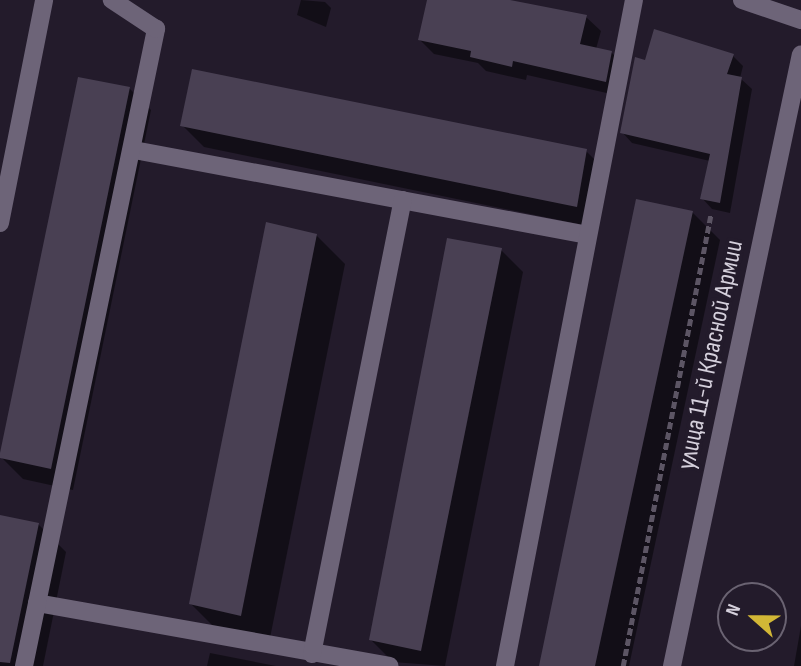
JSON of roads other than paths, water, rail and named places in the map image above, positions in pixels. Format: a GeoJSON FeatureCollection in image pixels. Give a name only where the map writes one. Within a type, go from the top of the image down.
{"type":"FeatureCollection","features":[{"type":"Feature","properties":{"kind":"street"},"geometry":{"type":"LineString","coordinates":[[0,223],[44,0]]}},
{"type":"Feature","properties":{"kind":"street"},"geometry":{"type":"LineString","coordinates":[[24,666],[134,150],[156,29],[112,0]]}},
{"type":"Feature","properties":{"kind":"street"},"geometry":{"type":"LineString","coordinates":[[505,666],[634,0]]}},
{"type":"Feature","properties":{"kind":"street"},"geometry":{"type":"LineString","coordinates":[[742,0],[801,20]]}},
{"type":"Feature","properties":{"kind":"street","name":"улица 11-й Красной Армии"},"geometry":{"type":"LineString","coordinates":[[672,666],[801,54]]}},
{"type":"Feature","properties":{"kind":"street"},"geometry":{"type":"LineString","coordinates":[[134,150],[587,235]]}},
{"type":"Feature","properties":{"kind":"street"},"geometry":{"type":"LineString","coordinates":[[312,654],[403,200]]}},
{"type":"Feature","properties":{"kind":"street"},"geometry":{"type":"LineString","coordinates":[[37,603],[389,666]]}}]}
